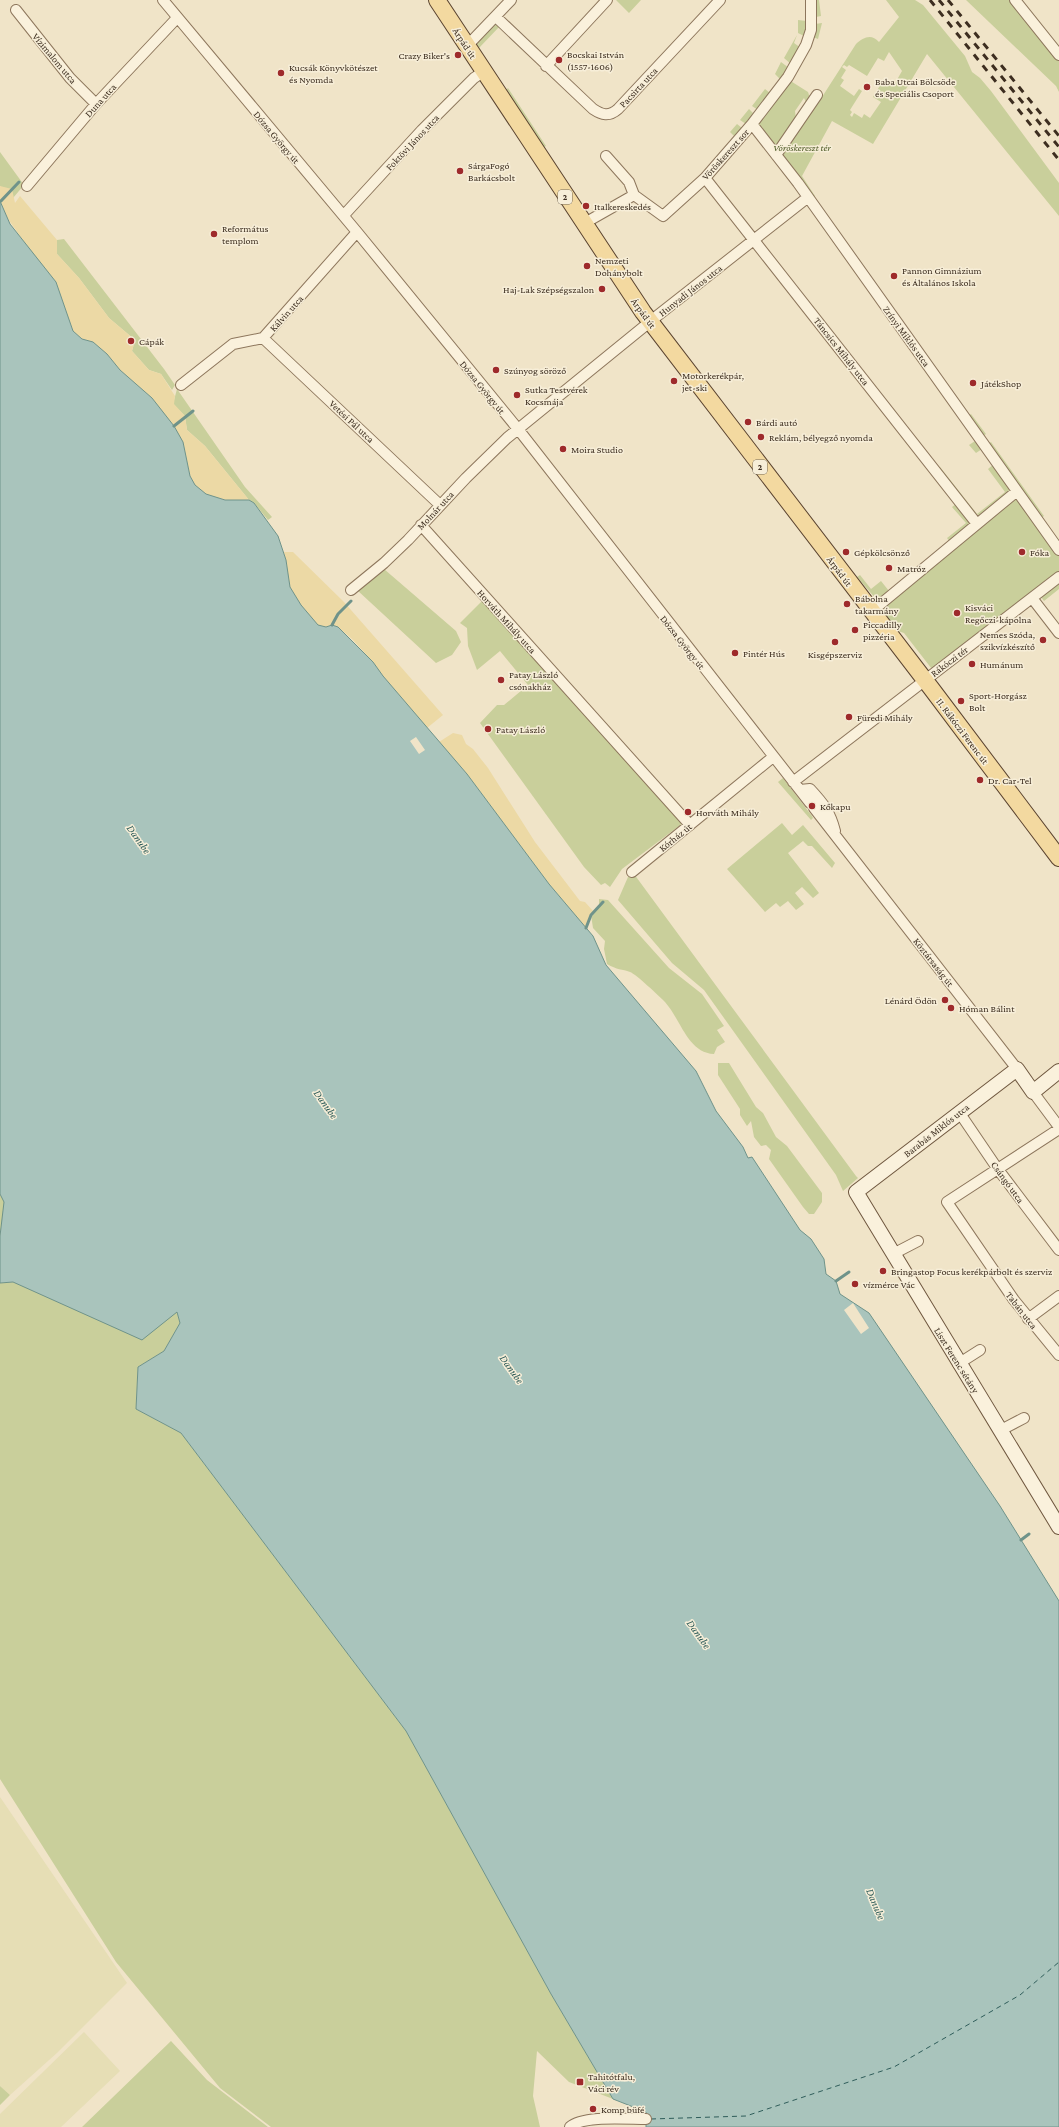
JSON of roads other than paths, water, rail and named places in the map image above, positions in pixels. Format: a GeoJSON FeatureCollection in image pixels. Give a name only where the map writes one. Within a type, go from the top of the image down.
{"type":"FeatureCollection","features":[{"type":"Feature","properties":{"kind":"main road","name":"Árpád út"},"geometry":{"type":"LineString","coordinates":[[437,0],[583,224],[650,322],[872,612]]}},
{"type":"Feature","properties":{"kind":"main road","name":"Rákóczi tér"},"geometry":{"type":"LineString","coordinates":[[872,612],[925,680]]}},
{"type":"Feature","properties":{"kind":"main road","name":"II. Rákóczi Ferenc út"},"geometry":{"type":"LineString","coordinates":[[925,680],[1059,858]]}},
{"type":"Feature","properties":{"kind":"street","name":"Dózsa György út"},"geometry":{"type":"LineString","coordinates":[[163,0],[344,215],[518,429],[797,786]]}},
{"type":"Feature","properties":{"kind":"street"},"geometry":{"type":"LineString","coordinates":[[467,46],[511,0]]}},
{"type":"Feature","properties":{"kind":"street"},"geometry":{"type":"LineString","coordinates":[[546,66],[607,0]]}},
{"type":"Feature","properties":{"kind":"street","name":"Pacsirta utca"},"geometry":{"type":"LineString","coordinates":[[496,17],[593,109],[603,114],[610,114],[618,109],[720,0]]}},
{"type":"Feature","properties":{"kind":"street","name":"Vöröskereszt sor"},"geometry":{"type":"LineString","coordinates":[[634,195],[663,216],[705,178],[752,124],[788,77],[806,45],[811,30],[811,0]]}},
{"type":"Feature","properties":{"kind":"street"},"geometry":{"type":"LineString","coordinates":[[1015,0],[1059,55]]}},
{"type":"Feature","properties":{"kind":"street","name":"Vízimalom utca"},"geometry":{"type":"LineString","coordinates":[[16,10],[70,78],[96,104]]}},
{"type":"Feature","properties":{"kind":"street","name":"Duna utca"},"geometry":{"type":"LineString","coordinates":[[27,186],[96,104],[177,18]]}},
{"type":"Feature","properties":{"kind":"street","name":"Foktövi János utca"},"geometry":{"type":"LineString","coordinates":[[344,215],[427,125],[474,78],[483,72]]}},
{"type":"Feature","properties":{"kind":"street"},"geometry":{"type":"LineString","coordinates":[[776,155],[817,95]]}},
{"type":"Feature","properties":{"kind":"street","name":"Zrínyi Miklós utca"},"geometry":{"type":"LineString","coordinates":[[752,124],[807,198],[1059,550]]}},
{"type":"Feature","properties":{"kind":"street"},"geometry":{"type":"LineString","coordinates":[[583,224],[634,195],[629,182],[606,156]]}},
{"type":"Feature","properties":{"kind":"street","name":"Táncsics Mihály utca"},"geometry":{"type":"LineString","coordinates":[[705,178],[755,239],[977,524]]}},
{"type":"Feature","properties":{"kind":"street","name":"Hunyadi János utca"},"geometry":{"type":"LineString","coordinates":[[518,429],[807,198]]}},
{"type":"Feature","properties":{"kind":"street","name":"Kálvin utca"},"geometry":{"type":"LineString","coordinates":[[181,385],[233,344],[263,338],[357,232]]}},
{"type":"Feature","properties":{"kind":"street","name":"Vetési Pál utca"},"geometry":{"type":"LineString","coordinates":[[263,338],[440,505]]}},
{"type":"Feature","properties":{"kind":"street","name":"Molnár utca"},"geometry":{"type":"LineString","coordinates":[[351,590],[384,563],[481,462],[518,429]]}},
{"type":"Feature","properties":{"kind":"street"},"geometry":{"type":"LineString","coordinates":[[872,612],[1017,491]]}},
{"type":"Feature","properties":{"kind":"street","name":"Horváth Mihály utca"},"geometry":{"type":"LineString","coordinates":[[421,526],[690,825]]}},
{"type":"Feature","properties":{"kind":"street","name":"Rákóczi tér"},"geometry":{"type":"LineString","coordinates":[[925,680],[1059,577]]}},
{"type":"Feature","properties":{"kind":"street"},"geometry":{"type":"LineString","coordinates":[[1032,598],[1059,633]]}},
{"type":"Feature","properties":{"kind":"street"},"geometry":{"type":"LineString","coordinates":[[797,786],[925,680]]}},
{"type":"Feature","properties":{"kind":"street","name":"Kórház út"},"geometry":{"type":"LineString","coordinates":[[632,872],[773,757]]}},
{"type":"Feature","properties":{"kind":"street","name":"Köztársaság út"},"geometry":{"type":"LineString","coordinates":[[797,786],[1017,1069],[1059,1128]]}},
{"type":"Feature","properties":{"kind":"street","name":"Köztársaság út"},"geometry":{"type":"LineString","coordinates":[[797,786],[810,790],[820,799],[830,812],[837,837]]}},
{"type":"Feature","properties":{"kind":"street","name":"Barabás Miklós utca"},"geometry":{"type":"LineString","coordinates":[[856,1192],[1017,1069]]}},
{"type":"Feature","properties":{"kind":"street"},"geometry":{"type":"LineString","coordinates":[[1033,1092],[1059,1072]]}},
{"type":"Feature","properties":{"kind":"street","name":"Csángó utca"},"geometry":{"type":"LineString","coordinates":[[959,1112],[997,1168],[1059,1250]]}},
{"type":"Feature","properties":{"kind":"street"},"geometry":{"type":"LineString","coordinates":[[997,1168],[1059,1128]]}},
{"type":"Feature","properties":{"kind":"street","name":"Tabán utca"},"geometry":{"type":"LineString","coordinates":[[997,1168],[947,1202],[1028,1319],[1059,1355]]}},
{"type":"Feature","properties":{"kind":"street","name":"Liszt Ferenc sétány"},"geometry":{"type":"LineString","coordinates":[[856,1192],[958,1364],[1057,1519]]}},
{"type":"Feature","properties":{"kind":"street"},"geometry":{"type":"LineString","coordinates":[[893,1254],[918,1241]]}},
{"type":"Feature","properties":{"kind":"street"},"geometry":{"type":"LineString","coordinates":[[1028,1319],[1059,1296]]}},
{"type":"Feature","properties":{"kind":"street"},"geometry":{"type":"LineString","coordinates":[[958,1364],[980,1350]]}},
{"type":"Feature","properties":{"kind":"street"},"geometry":{"type":"LineString","coordinates":[[1001,1430],[1024,1418]]}},
{"type":"Feature","properties":{"kind":"street"},"geometry":{"type":"LineString","coordinates":[[570,2127],[573,2124],[594,2119],[646,2119]]}},
{"type":"Feature","properties":{"kind":"street"},"geometry":{"type":"LineString","coordinates":[[590,2127],[597,2123],[612,2120]]}},
{"type":"Feature","properties":{"kind":"water","name":"Danube"},"geometry":{"type":"Polygon","coordinates":[[[0,201],[10,224],[56,282],[73,331],[82,339],[93,342],[107,354],[120,370],[152,398],[174,426],[183,442],[190,476],[195,485],[206,494],[225,500],[249,500],[254,503],[278,536],[286,560],[290,587],[301,605],[318,625],[326,627],[332,625],[338,627],[373,662],[383,676],[467,774],[549,884],[593,936],[606,965],[696,1071],[716,1111],[743,1147],[748,1158],[752,1157],[800,1230],[811,1239],[824,1259],[826,1274],[836,1281],[840,1294],[869,1313],[1000,1506],[1059,1601],[1059,2127],[646,2127],[646,2112],[613,2099],[551,1994],[406,1731],[181,1433],[136,1409],[138,1367],[164,1351],[180,1323],[177,1312],[142,1340],[13,1282],[0,1283],[0,1236],[4,1202],[0,1194],[0,201]]]}},
{"type":"Feature","properties":{"kind":"waterway"},"geometry":{"type":"LineString","coordinates":[[1,201],[19,182]]}},
{"type":"Feature","properties":{"kind":"waterway"},"geometry":{"type":"LineString","coordinates":[[174,426],[193,411]]}},
{"type":"Feature","properties":{"kind":"waterway"},"geometry":{"type":"LineString","coordinates":[[332,625],[338,614],[351,601]]}},
{"type":"Feature","properties":{"kind":"waterway"},"geometry":{"type":"LineString","coordinates":[[586,928],[591,915],[603,902]]}},
{"type":"Feature","properties":{"kind":"waterway"},"geometry":{"type":"LineString","coordinates":[[836,1281],[849,1272]]}},
{"type":"Feature","properties":{"kind":"waterway"},"geometry":{"type":"LineString","coordinates":[[1021,1540],[1029,1534]]}},
{"type":"Feature","properties":{"kind":"railway"},"geometry":{"type":"LineString","coordinates":[[930,0],[1059,160]]}},
{"type":"Feature","properties":{"kind":"railway"},"geometry":{"type":"LineString","coordinates":[[939,0],[1059,147]]}},
{"type":"Feature","properties":{"kind":"railway"},"geometry":{"type":"LineString","coordinates":[[948,0],[1059,136]]}},
{"type":"Feature","properties":{"kind":"place","name":"Crazy Biker's"},"geometry":{"type":"Point","coordinates":[458,55]}},
{"type":"Feature","properties":{"kind":"place","name":"Bocskai István (1557-1606)"},"geometry":{"type":"Point","coordinates":[559,60]}},
{"type":"Feature","properties":{"kind":"place","name":"Kucsák Könyvkötészet és Nyomda"},"geometry":{"type":"Point","coordinates":[281,73]}},
{"type":"Feature","properties":{"kind":"place","name":"Baba Utcai Bölcsöde és Speciális Csoport"},"geometry":{"type":"Point","coordinates":[867,87]}},
{"type":"Feature","properties":{"kind":"place","name":"SárgaFogó Barkácsbolt"},"geometry":{"type":"Point","coordinates":[460,171]}},
{"type":"Feature","properties":{"kind":"place","name":"Italkereskedés"},"geometry":{"type":"Point","coordinates":[586,206]}},
{"type":"Feature","properties":{"kind":"place","name":"Református templom"},"geometry":{"type":"Point","coordinates":[214,234]}},
{"type":"Feature","properties":{"kind":"place","name":"Nemzeti Dohánybolt"},"geometry":{"type":"Point","coordinates":[587,266]}},
{"type":"Feature","properties":{"kind":"place","name":"Pannon Gimnázium és Általános Iskola"},"geometry":{"type":"Point","coordinates":[894,276]}},
{"type":"Feature","properties":{"kind":"place","name":"Haj-Lak Szépségszalon"},"geometry":{"type":"Point","coordinates":[602,289]}},
{"type":"Feature","properties":{"kind":"place","name":"Cápák"},"geometry":{"type":"Point","coordinates":[131,341]}},
{"type":"Feature","properties":{"kind":"place","name":"Szúnyog söröző"},"geometry":{"type":"Point","coordinates":[496,370]}},
{"type":"Feature","properties":{"kind":"place","name":"Motorkerékpár, jet-ski"},"geometry":{"type":"Point","coordinates":[674,381]}},
{"type":"Feature","properties":{"kind":"place","name":"JátékShop"},"geometry":{"type":"Point","coordinates":[973,383]}},
{"type":"Feature","properties":{"kind":"place","name":"Sutka Testvérek Kocsmája"},"geometry":{"type":"Point","coordinates":[517,395]}},
{"type":"Feature","properties":{"kind":"place","name":"Bárdi autó"},"geometry":{"type":"Point","coordinates":[748,422]}},
{"type":"Feature","properties":{"kind":"place","name":"Reklám, bélyegző nyomda"},"geometry":{"type":"Point","coordinates":[761,437]}},
{"type":"Feature","properties":{"kind":"place","name":"Moira Studio"},"geometry":{"type":"Point","coordinates":[563,449]}},
{"type":"Feature","properties":{"kind":"place","name":"Gépkölcsönző"},"geometry":{"type":"Point","coordinates":[846,552]}},
{"type":"Feature","properties":{"kind":"place","name":"Fóka"},"geometry":{"type":"Point","coordinates":[1022,552]}},
{"type":"Feature","properties":{"kind":"place","name":"Matróz"},"geometry":{"type":"Point","coordinates":[889,568]}},
{"type":"Feature","properties":{"kind":"place","name":"Bábolna takarmány"},"geometry":{"type":"Point","coordinates":[847,604]}},
{"type":"Feature","properties":{"kind":"place","name":"Kisváci Regőczi-kápolna"},"geometry":{"type":"Point","coordinates":[957,613]}},
{"type":"Feature","properties":{"kind":"place","name":"Piccadilly pizzéria"},"geometry":{"type":"Point","coordinates":[855,630]}},
{"type":"Feature","properties":{"kind":"place","name":"Nemes Szóda, szikvízkészítő"},"geometry":{"type":"Point","coordinates":[1043,640]}},
{"type":"Feature","properties":{"kind":"place","name":"Kisgépszerviz"},"geometry":{"type":"Point","coordinates":[835,642]}},
{"type":"Feature","properties":{"kind":"place","name":"Pintér Hús"},"geometry":{"type":"Point","coordinates":[735,653]}},
{"type":"Feature","properties":{"kind":"place","name":"Humánum"},"geometry":{"type":"Point","coordinates":[972,664]}},
{"type":"Feature","properties":{"kind":"place","name":"Patay László csónakház"},"geometry":{"type":"Point","coordinates":[501,680]}},
{"type":"Feature","properties":{"kind":"place","name":"Sport-Horgász Bolt"},"geometry":{"type":"Point","coordinates":[961,701]}},
{"type":"Feature","properties":{"kind":"place","name":"Füredi Mihály"},"geometry":{"type":"Point","coordinates":[849,717]}},
{"type":"Feature","properties":{"kind":"place","name":"Patay László"},"geometry":{"type":"Point","coordinates":[488,729]}},
{"type":"Feature","properties":{"kind":"place","name":"Dr. Car-Tel"},"geometry":{"type":"Point","coordinates":[980,780]}},
{"type":"Feature","properties":{"kind":"place","name":"Kőkapu"},"geometry":{"type":"Point","coordinates":[812,806]}},
{"type":"Feature","properties":{"kind":"place","name":"Horváth Mihály"},"geometry":{"type":"Point","coordinates":[688,812]}},
{"type":"Feature","properties":{"kind":"place","name":"Lénárd Ödön"},"geometry":{"type":"Point","coordinates":[945,1000]}},
{"type":"Feature","properties":{"kind":"place","name":"Hóman Bálint"},"geometry":{"type":"Point","coordinates":[951,1008]}},
{"type":"Feature","properties":{"kind":"place","name":"Bringastop Focus kerékpárbolt és szerviz"},"geometry":{"type":"Point","coordinates":[883,1271]}},
{"type":"Feature","properties":{"kind":"place","name":"vízmérce Vác"},"geometry":{"type":"Point","coordinates":[855,1284]}},
{"type":"Feature","properties":{"kind":"place","name":"Tahitótfalu, Váci rév"},"geometry":{"type":"Point","coordinates":[580,2082]}},
{"type":"Feature","properties":{"kind":"place","name":"Komp büfé"},"geometry":{"type":"Point","coordinates":[593,2109]}},
{"type":"Feature","properties":{"kind":"park label","name":"Vöröskereszt tér"},"geometry":{"type":"Point","coordinates":[802,147]}}]}
